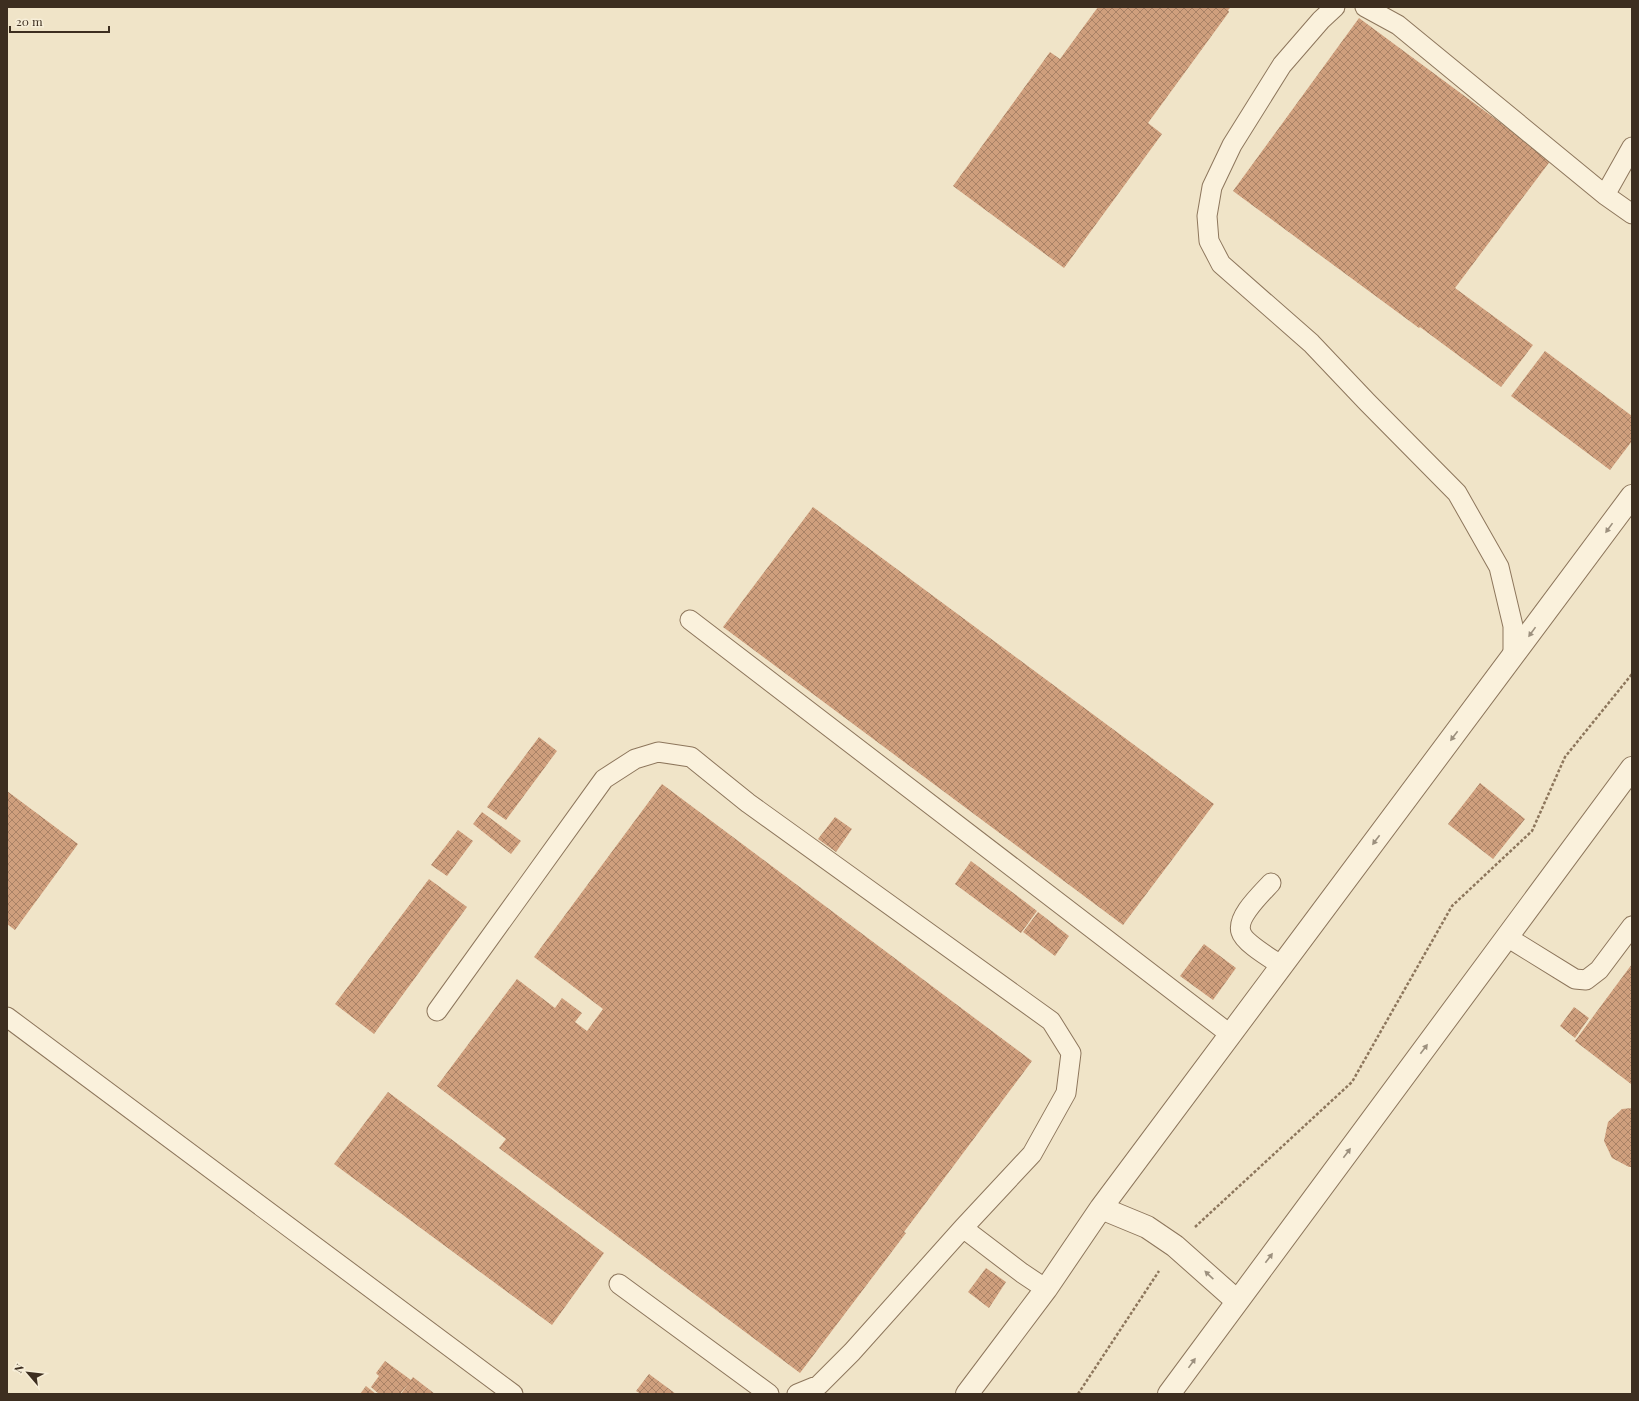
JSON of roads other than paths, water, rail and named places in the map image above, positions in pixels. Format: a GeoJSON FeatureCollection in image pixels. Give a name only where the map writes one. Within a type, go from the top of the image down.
{"type":"FeatureCollection","features":[{"type":"Feature","properties":{"kind":"street"},"geometry":{"type":"LineString","coordinates":[[967,1394],[1046,1289],[1101,1208],[1632,496]]}},
{"type":"Feature","properties":{"kind":"street"},"geometry":{"type":"LineString","coordinates":[[1173,1392],[1237,1301],[1632,768]]}},
{"type":"Feature","properties":{"kind":"street"},"geometry":{"type":"LineString","coordinates":[[1101,1208],[1147,1227],[1175,1246],[1237,1301]]}},
{"type":"Feature","properties":{"kind":"lane"},"geometry":{"type":"LineString","coordinates":[[1335,7],[1321,20],[1282,65],[1232,145],[1212,187],[1206,216],[1209,241],[1221,264],[1312,342],[1367,402],[1457,493],[1500,567],[1513,626],[1513,657]]}},
{"type":"Feature","properties":{"kind":"lane"},"geometry":{"type":"LineString","coordinates":[[1365,7],[1398,25],[1605,195],[1632,214]]}},
{"type":"Feature","properties":{"kind":"lane"},"geometry":{"type":"LineString","coordinates":[[1605,195],[1632,148]]}},
{"type":"Feature","properties":{"kind":"lane"},"geometry":{"type":"LineString","coordinates":[[690,620],[1230,1035]]}},
{"type":"Feature","properties":{"kind":"lane"},"geometry":{"type":"LineString","coordinates":[[437,1011],[604,780],[635,759],[658,752],[691,757],[748,803],[1051,1021],[1071,1053],[1066,1093],[1032,1154],[963,1228],[852,1352],[819,1385],[797,1394]]}},
{"type":"Feature","properties":{"kind":"lane"},"geometry":{"type":"LineString","coordinates":[[1271,883],[1245,913],[1240,925],[1241,933],[1249,942],[1282,966]]}},
{"type":"Feature","properties":{"kind":"lane"},"geometry":{"type":"LineString","coordinates":[[1507,937],[1574,979],[1586,980],[1599,970],[1632,926]]}},
{"type":"Feature","properties":{"kind":"lane"},"geometry":{"type":"LineString","coordinates":[[7,1017],[514,1394]]}},
{"type":"Feature","properties":{"kind":"lane"},"geometry":{"type":"LineString","coordinates":[[963,1228],[1046,1289]]}},
{"type":"Feature","properties":{"kind":"lane"},"geometry":{"type":"LineString","coordinates":[[619,1284],[769,1394]]}}]}
